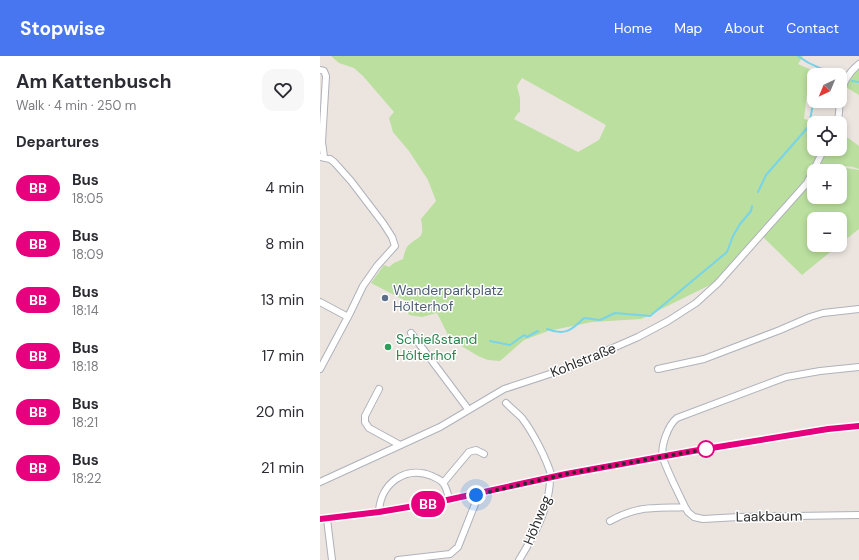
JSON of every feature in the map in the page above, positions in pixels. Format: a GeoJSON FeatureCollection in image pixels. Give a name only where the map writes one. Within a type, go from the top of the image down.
{"type":"FeatureCollection","features":[{"type":"Feature","properties":{"kind":"street"},"geometry":{"type":"LineString","coordinates":[[839,116],[841,94],[846,79],[859,64]]}},
{"type":"Feature","properties":{"kind":"street"},"geometry":{"type":"LineString","coordinates":[[320,70],[324,71],[326,76],[322,157],[334,162],[351,181],[383,223],[395,246],[367,279],[320,369]]}},
{"type":"Feature","properties":{"kind":"street","name":"Kohlstraße"},"geometry":{"type":"LineString","coordinates":[[320,482],[440,427],[504,389],[565,369],[638,337],[668,321],[696,303],[718,283],[807,183],[820,156]]}},
{"type":"Feature","properties":{"kind":"street"},"geometry":{"type":"LineString","coordinates":[[320,302],[348,317]]}},
{"type":"Feature","properties":{"kind":"street"},"geometry":{"type":"LineString","coordinates":[[658,369],[704,359],[822,313],[859,309]]}},
{"type":"Feature","properties":{"kind":"street"},"geometry":{"type":"LineString","coordinates":[[411,333],[468,409]]}},
{"type":"Feature","properties":{"kind":"street"},"geometry":{"type":"LineString","coordinates":[[662,456],[668,428],[677,418],[786,377],[820,371],[859,367]]}},
{"type":"Feature","properties":{"kind":"street"},"geometry":{"type":"LineString","coordinates":[[379,389],[365,416],[364,422],[370,428],[400,445]]}},
{"type":"Feature","properties":{"kind":"street"},"geometry":{"type":"LineString","coordinates":[[506,403],[526,424],[543,457],[551,478]]}},
{"type":"Feature","properties":{"kind":"street"},"geometry":{"type":"LineString","coordinates":[[320,519],[379,512],[476,495],[551,478],[662,456],[782,436],[859,426]]}},
{"type":"Feature","properties":{"kind":"street"},"geometry":{"type":"LineString","coordinates":[[443,483],[469,452],[476,450],[484,454]]}},
{"type":"Feature","properties":{"kind":"street","name":"Laakbaum"},"geometry":{"type":"LineString","coordinates":[[662,456],[688,512],[694,517],[703,519],[739,517],[859,516]]}},
{"type":"Feature","properties":{"kind":"street"},"geometry":{"type":"LineString","coordinates":[[379,512],[382,496],[390,484],[402,476],[409,474],[421,473],[439,479],[447,490],[448,500]]}},
{"type":"Feature","properties":{"kind":"street","name":"Höhweg"},"geometry":{"type":"LineString","coordinates":[[519,560],[535,533],[547,503],[551,478]]}},
{"type":"Feature","properties":{"kind":"street"},"geometry":{"type":"LineString","coordinates":[[398,560],[450,554],[458,547],[475,504],[476,495]]}},
{"type":"Feature","properties":{"kind":"street"},"geometry":{"type":"LineString","coordinates":[[610,521],[620,515],[639,510],[685,506]]}},
{"type":"Feature","properties":{"kind":"street"},"geometry":{"type":"LineString","coordinates":[[327,519],[332,560]]}},
{"type":"Feature","properties":{"kind":"green space"},"geometry":{"type":"Polygon","coordinates":[[[331,56],[803,56],[798,64],[807,68],[807,93],[804,119],[807,120],[807,156],[819,156],[815,164],[807,164],[806,182],[716,282],[641,319],[592,322],[548,331],[524,340],[500,361],[488,360],[478,356],[450,339],[437,313],[422,317],[409,315],[404,300],[371,283],[384,265],[389,267],[403,259],[407,247],[421,234],[421,219],[436,201],[428,180],[409,151],[393,132],[389,118],[394,112],[363,76],[354,68],[339,63],[331,56]],[[522,78],[517,86],[520,98],[520,112],[514,119],[578,152],[599,140],[606,125],[522,78]]]}},
{"type":"Feature","properties":{"kind":"green space"},"geometry":{"type":"Polygon","coordinates":[[[859,65],[859,95],[847,88],[847,82],[859,65]]]}},
{"type":"Feature","properties":{"kind":"green space"},"geometry":{"type":"Polygon","coordinates":[[[847,137],[859,146],[859,169],[847,166],[847,164],[817,164],[821,156],[847,156],[847,137]]]}},
{"type":"Feature","properties":{"kind":"green space"},"geometry":{"type":"Polygon","coordinates":[[[847,168],[859,170],[859,229],[847,238],[847,212],[807,212],[807,252],[830,252],[802,275],[762,236],[807,183],[807,204],[847,204],[847,168]]]}},
{"type":"Feature","properties":{"kind":"waterway"},"geometry":{"type":"LineString","coordinates":[[798,56],[818,68]]}},
{"type":"Feature","properties":{"kind":"waterway"},"geometry":{"type":"LineString","coordinates":[[852,81],[859,82]]}},
{"type":"Feature","properties":{"kind":"waterway"},"geometry":{"type":"LineString","coordinates":[[758,192],[766,175],[809,126],[812,108]]}},
{"type":"Feature","properties":{"kind":"waterway"},"geometry":{"type":"LineString","coordinates":[[547,329],[559,332],[568,331],[584,318],[600,320],[615,313],[650,316],[727,252],[733,236],[740,224],[751,211],[752,206]]}},
{"type":"Feature","properties":{"kind":"waterway"},"geometry":{"type":"LineString","coordinates":[[490,341],[510,345],[524,335],[527,337],[538,331]]}},
{"type":"Feature","properties":{"kind":"bus line","name":"BB"},"geometry":{"type":"LineString","coordinates":[[320,519],[379,512],[438,502],[476,495],[566,474],[774,437],[859,426]]}},
{"type":"Feature","properties":{"kind":"place","name":"Wanderparkplatz Hölterhof"},"geometry":{"type":"Point","coordinates":[385,298]}},
{"type":"Feature","properties":{"kind":"place","name":"Schießstand Hölterhof"},"geometry":{"type":"Point","coordinates":[388,347]}},
{"type":"Feature","properties":{"kind":"route"},"geometry":{"type":"LineString","coordinates":[[476,495],[566,474],[706,449]]}}]}
